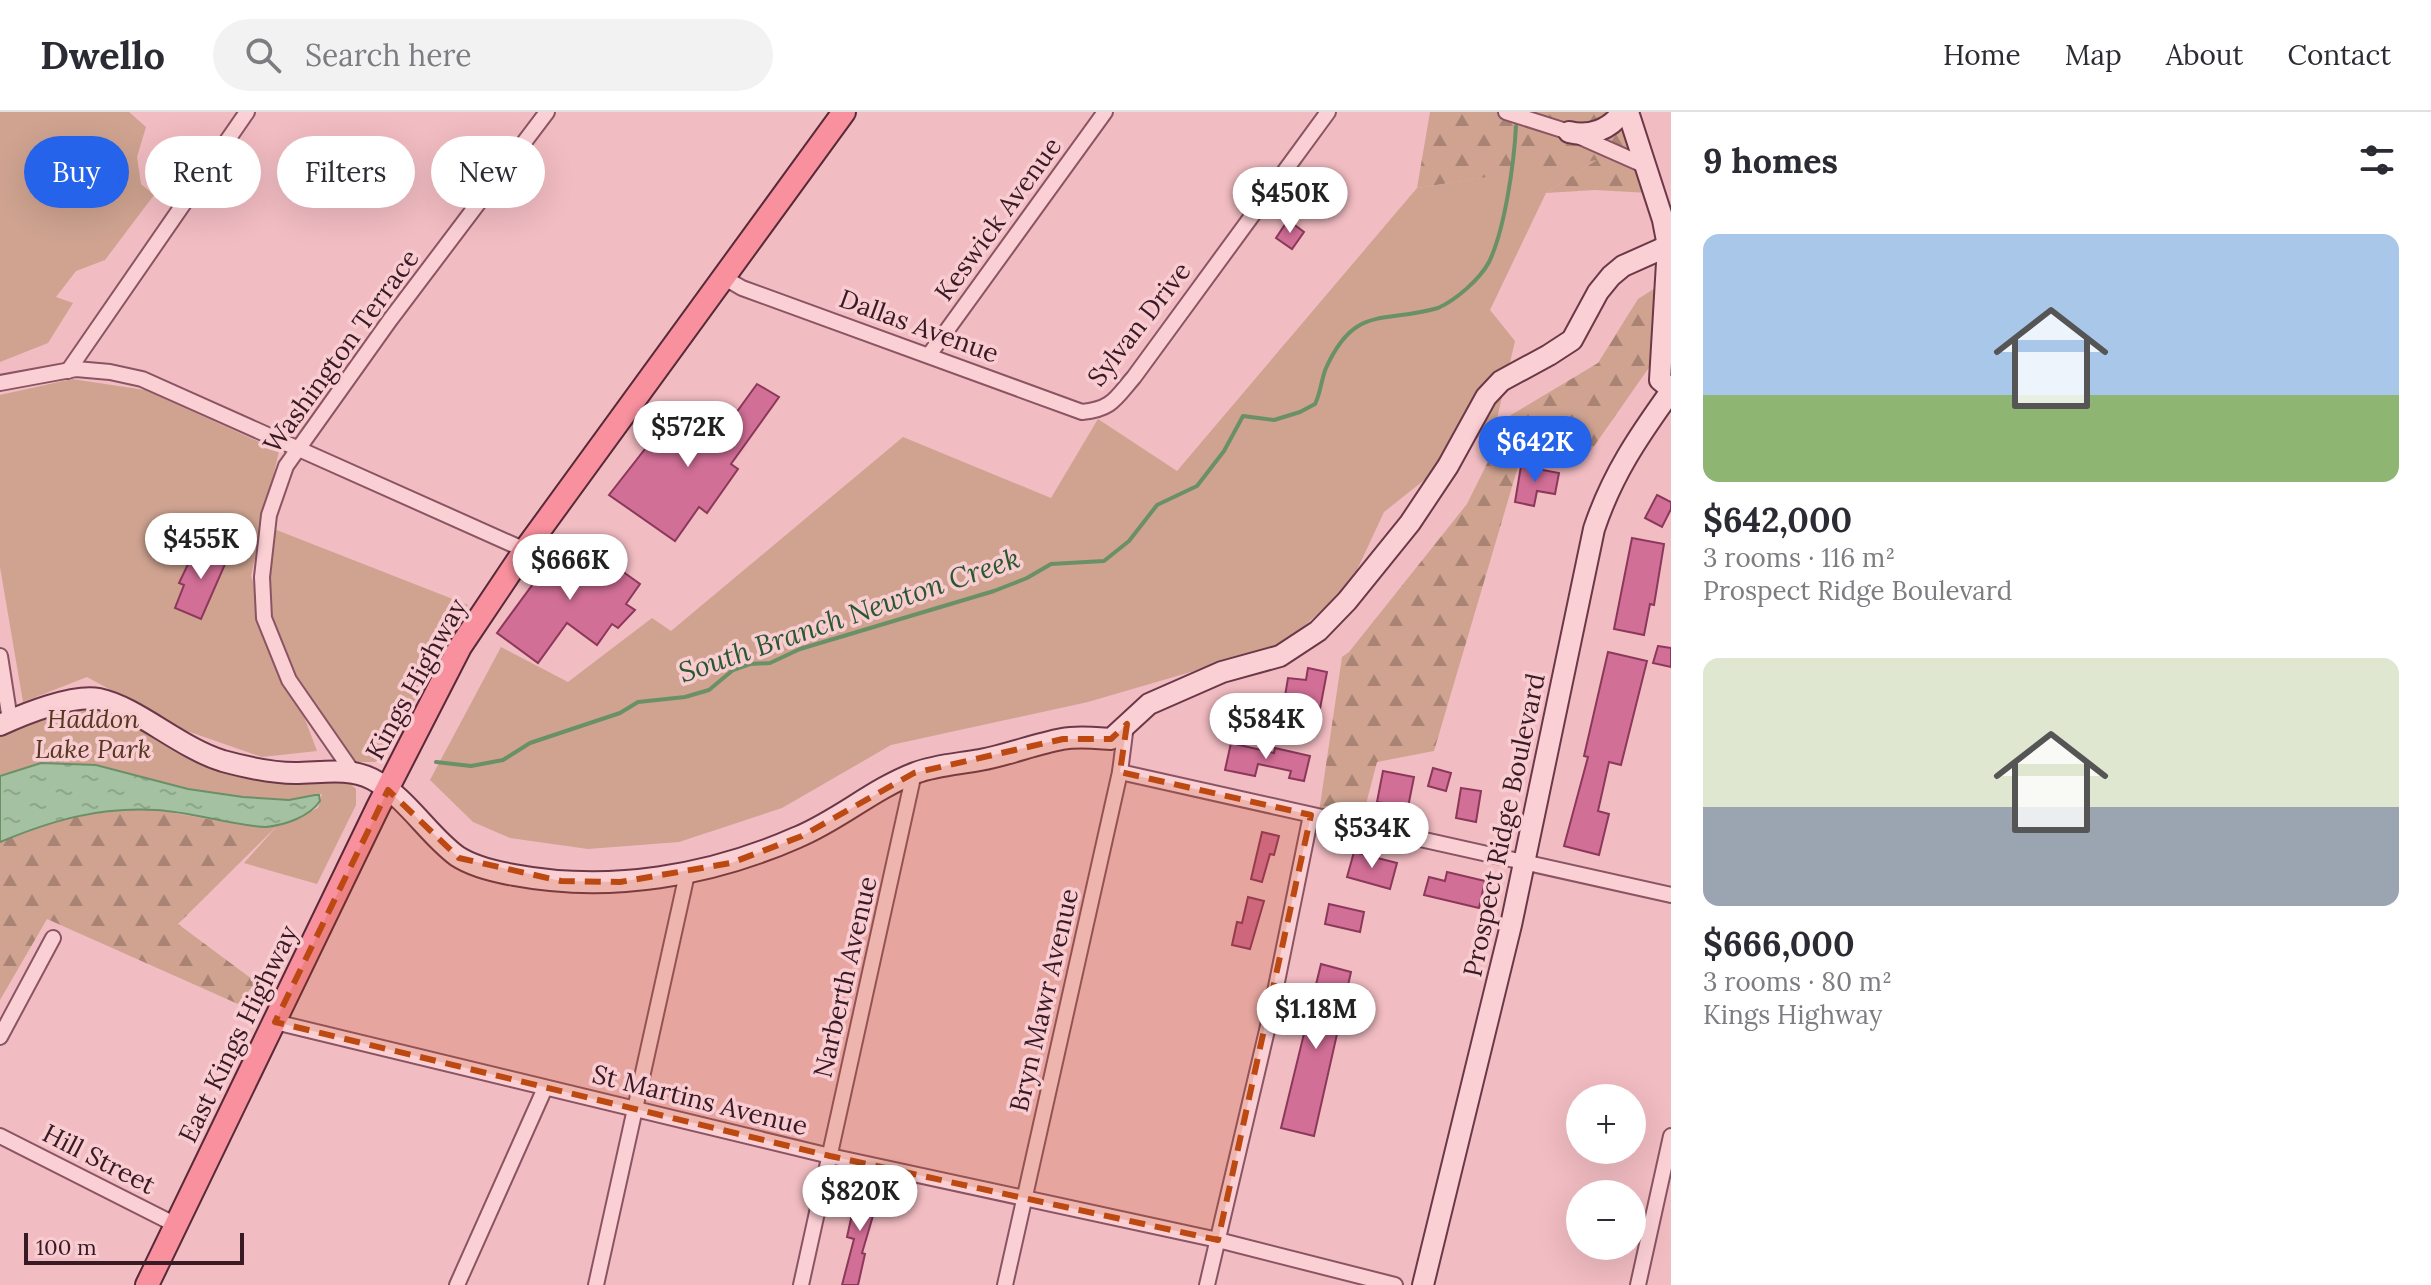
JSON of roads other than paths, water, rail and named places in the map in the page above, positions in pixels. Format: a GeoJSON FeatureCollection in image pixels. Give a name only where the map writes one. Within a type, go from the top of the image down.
{"type":"FeatureCollection","features":[{"type":"Feature","properties":{"kind":"main road","name":"Kings Highway"},"geometry":{"type":"LineString","coordinates":[[383,799],[460,647],[525,550],[844,112]]}},
{"type":"Feature","properties":{"kind":"main road","name":"East Kings Highway"},"geometry":{"type":"LineString","coordinates":[[147,1285],[383,799]]}},
{"type":"Feature","properties":{"kind":"street"},"geometry":{"type":"LineString","coordinates":[[68,371],[247,112]]}},
{"type":"Feature","properties":{"kind":"street","name":"Washington Terrace"},"geometry":{"type":"LineString","coordinates":[[352,771],[289,680],[264,618],[262,577],[269,515],[286,466],[390,320],[547,112]]}},
{"type":"Feature","properties":{"kind":"street","name":"Keswick Avenue"},"geometry":{"type":"LineString","coordinates":[[929,355],[1105,112]]}},
{"type":"Feature","properties":{"kind":"street","name":"Sylvan Drive"},"geometry":{"type":"LineString","coordinates":[[1101,410],[1134,377],[1328,112]]}},
{"type":"Feature","properties":{"kind":"street"},"geometry":{"type":"LineString","coordinates":[[1506,112],[1581,135],[1613,123],[1625,112],[1646,166],[1668,246],[1660,380],[1671,390]]}},
{"type":"Feature","properties":{"kind":"street"},"geometry":{"type":"LineString","coordinates":[[1569,132],[1646,166]]}},
{"type":"Feature","properties":{"kind":"street"},"geometry":{"type":"LineString","coordinates":[[0,656],[5,723],[79,699],[99,699],[130,713],[184,745],[223,761],[291,773],[352,771],[374,780],[383,799],[420,818],[459,858],[486,868],[561,881],[620,882],[687,874],[731,863],[802,836],[877,791],[914,773],[982,760],[1063,739],[1111,739],[1149,704],[1222,672],[1280,656],[1318,631],[1341,608],[1410,523],[1448,466],[1486,397],[1501,381],[1572,340],[1598,292],[1611,276],[1623,266],[1668,246]]}},
{"type":"Feature","properties":{"kind":"street","name":"Dallas Avenue"},"geometry":{"type":"LineString","coordinates":[[723,277],[742,288],[1082,412],[1101,410]]}},
{"type":"Feature","properties":{"kind":"street"},"geometry":{"type":"LineString","coordinates":[[0,383],[68,371],[110,372],[142,379],[525,550]]}},
{"type":"Feature","properties":{"kind":"street","name":"Prospect Ridge Boulevard"},"geometry":{"type":"LineString","coordinates":[[1423,1285],[1524,862],[1594,529],[1605,495],[1625,457],[1671,390]]}},
{"type":"Feature","properties":{"kind":"street","name":"Bryn Mawr Avenue"},"geometry":{"type":"LineString","coordinates":[[1005,1285],[1120,772],[1127,724]]}},
{"type":"Feature","properties":{"kind":"street"},"geometry":{"type":"LineString","coordinates":[[1120,772],[1671,895]]}},
{"type":"Feature","properties":{"kind":"street","name":"Narberth Avenue"},"geometry":{"type":"LineString","coordinates":[[801,1285],[914,773]]}},
{"type":"Feature","properties":{"kind":"street"},"geometry":{"type":"LineString","coordinates":[[1207,1285],[1268,1026],[1311,815]]}},
{"type":"Feature","properties":{"kind":"street"},"geometry":{"type":"LineString","coordinates":[[596,1285],[687,874]]}},
{"type":"Feature","properties":{"kind":"street"},"geometry":{"type":"LineString","coordinates":[[0,1037],[53,938]]}},
{"type":"Feature","properties":{"kind":"street","name":"St Martins Avenue"},"geometry":{"type":"LineString","coordinates":[[275,1022],[830,1156],[1218,1240],[1395,1285]]}},
{"type":"Feature","properties":{"kind":"street"},"geometry":{"type":"LineString","coordinates":[[457,1285],[545,1088]]}},
{"type":"Feature","properties":{"kind":"street","name":"Hill Street"},"geometry":{"type":"LineString","coordinates":[[0,1136],[176,1225]]}},
{"type":"Feature","properties":{"kind":"street"},"geometry":{"type":"LineString","coordinates":[[1638,1285],[1671,1136]]}},
{"type":"Feature","properties":{"kind":"water"},"geometry":{"type":"Polygon","coordinates":[[[41,763],[96,765],[188,789],[243,797],[289,800],[319,795],[320,801],[310,812],[296,819],[266,827],[170,811],[115,811],[57,821],[0,842],[0,776],[41,763]]]}},
{"type":"Feature","properties":{"kind":"waterway","name":"South Branch Newton Creek"},"geometry":{"type":"LineString","coordinates":[[436,762],[471,766],[503,760],[530,743],[620,713],[638,702],[685,697],[709,690],[733,670],[750,664],[770,663],[800,649],[994,591],[1051,564],[1104,561],[1129,541],[1157,505],[1197,486],[1224,451],[1243,416],[1274,420],[1315,404],[1326,368],[1348,334],[1372,320],[1438,308],[1474,282],[1489,262],[1500,232],[1511,177],[1516,126]]}},
{"type":"Feature","properties":{"kind":"park label","name":"Haddon Lake Park"},"geometry":{"type":"Point","coordinates":[93,734]}}]}
